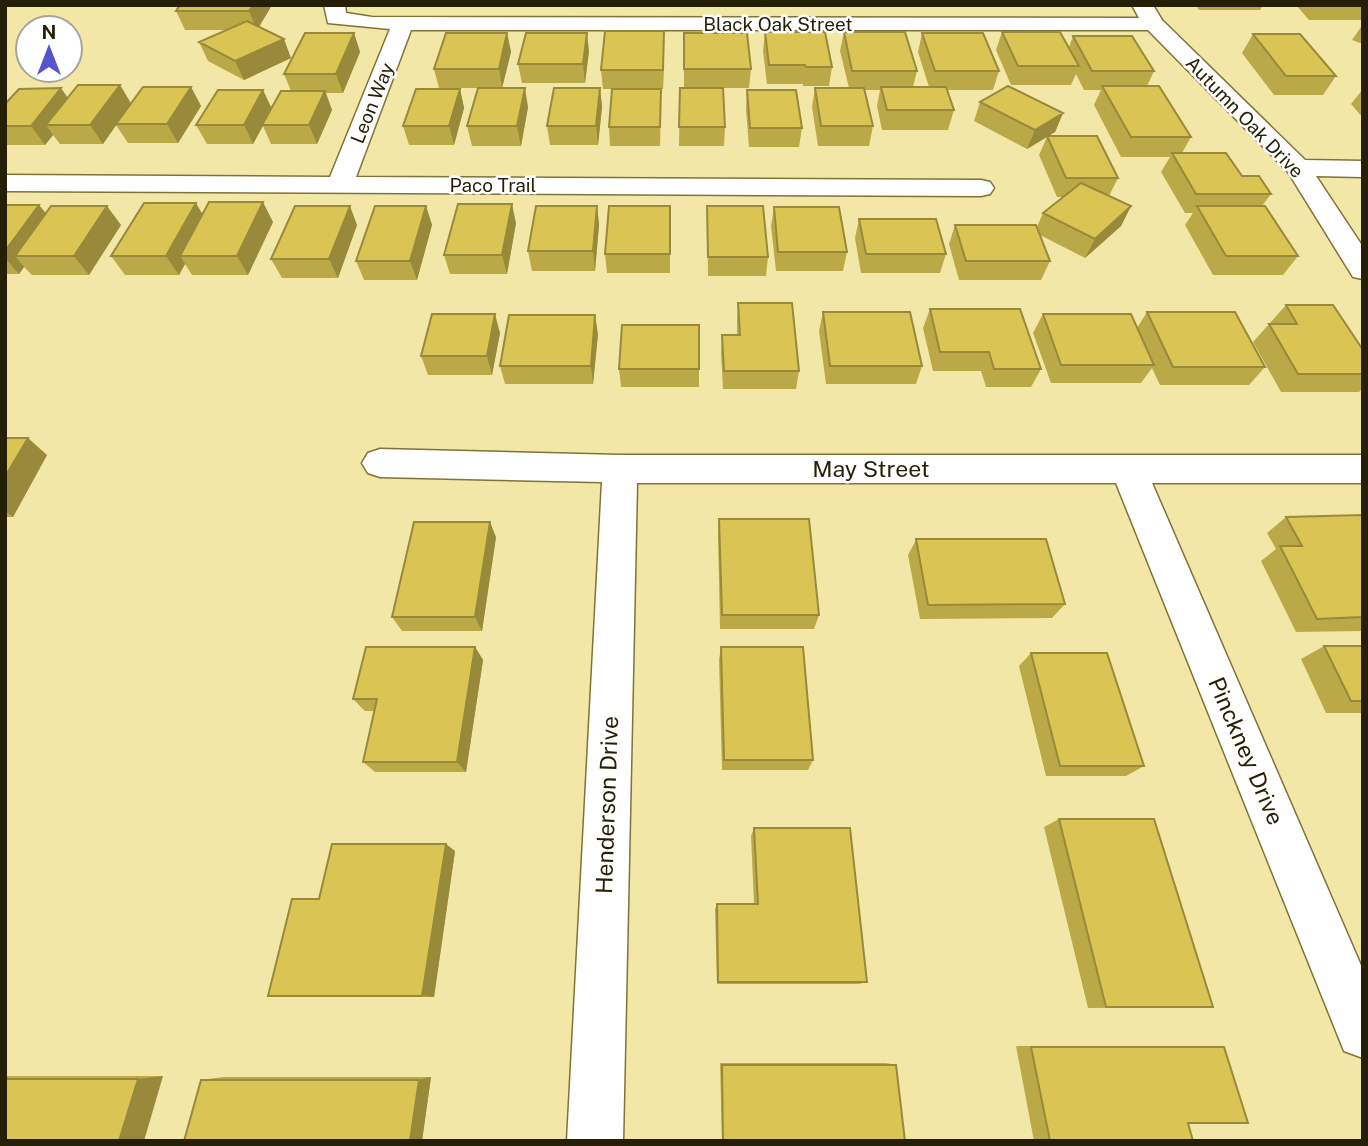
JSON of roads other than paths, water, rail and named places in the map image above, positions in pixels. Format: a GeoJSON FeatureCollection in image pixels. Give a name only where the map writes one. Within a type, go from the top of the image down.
{"type":"FeatureCollection","features":[{"type":"Feature","properties":{"kind":"street","name":"Black Oak Street"},"geometry":{"type":"LineString","coordinates":[[334,5],[336,18],[372,23],[1148,15]]}},
{"type":"Feature","properties":{"kind":"street","name":"Autumn Oak Drive"},"geometry":{"type":"LineString","coordinates":[[1148,15],[1298,168],[1363,270]]}},
{"type":"Feature","properties":{"kind":"street","name":"Leon Way"},"geometry":{"type":"LineString","coordinates":[[340,184],[403,23]]}},
{"type":"Feature","properties":{"kind":"street"},"geometry":{"type":"LineString","coordinates":[[1298,168],[1363,169]]}},
{"type":"Feature","properties":{"kind":"street","name":"Paco Trail"},"geometry":{"type":"LineString","coordinates":[[5,183],[981,188]]}},
{"type":"Feature","properties":{"kind":"street","name":"May Street"},"geometry":{"type":"LineString","coordinates":[[380,463],[620,470],[1363,470]]}},
{"type":"Feature","properties":{"kind":"street","name":"Henderson Drive"},"geometry":{"type":"LineString","coordinates":[[595,1141],[620,470]]}},
{"type":"Feature","properties":{"kind":"street","name":"Pinckney Drive"},"geometry":{"type":"LineString","coordinates":[[1128,470],[1363,1032]]}}]}
